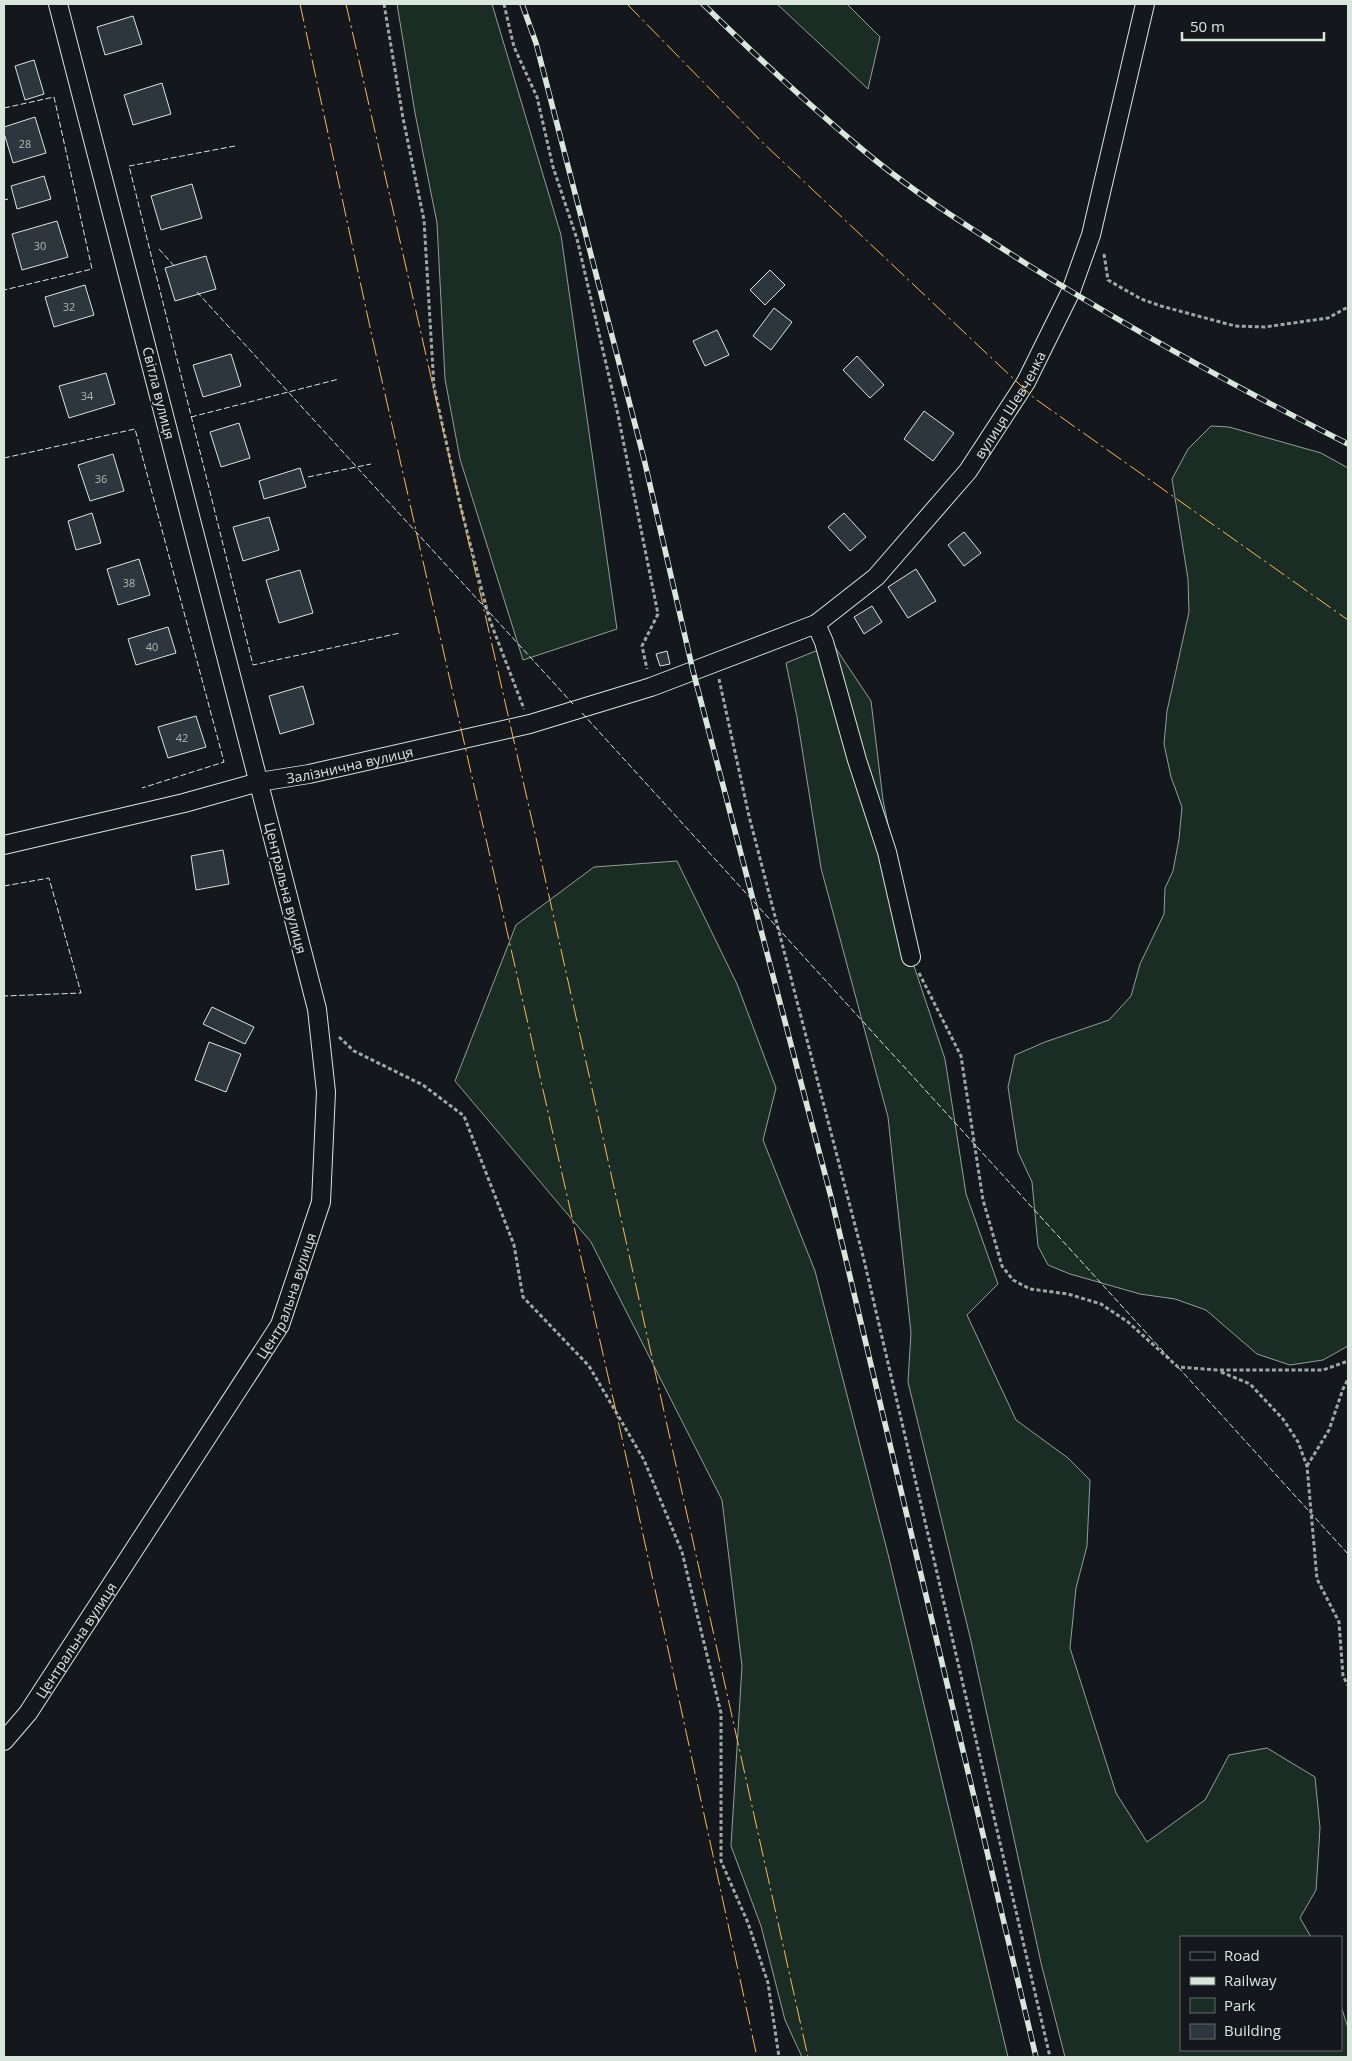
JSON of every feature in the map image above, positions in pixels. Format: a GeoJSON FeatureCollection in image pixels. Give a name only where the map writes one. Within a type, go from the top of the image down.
{"type":"FeatureCollection","features":[{"type":"Feature","properties":{"kind":"street","name":"Світла вулиця"},"geometry":{"type":"LineString","coordinates":[[58,4],[259,782]]}},
{"type":"Feature","properties":{"kind":"street","name":"вулиця Шевченка"},"geometry":{"type":"LineString","coordinates":[[693,671],[816,624],[876,577],[968,471],[1026,382],[1070,291],[1091,235],[1145,4]]}},
{"type":"Feature","properties":{"kind":"street"},"geometry":{"type":"LineString","coordinates":[[816,624],[827,650],[858,760],[887,852],[911,957]]}},
{"type":"Feature","properties":{"kind":"street","name":"Залізнична вулиця"},"geometry":{"type":"LineString","coordinates":[[4,845],[184,803],[259,782],[310,774],[530,724],[651,687],[693,671]]}},
{"type":"Feature","properties":{"kind":"street","name":"Центральна вулиця"},"geometry":{"type":"LineString","coordinates":[[4,1741],[28,1713],[280,1325],[321,1202],[326,1092],[317,1009],[259,782]]}},
{"type":"Feature","properties":{"kind":"path"},"geometry":{"type":"LineString","coordinates":[[384,4],[403,118],[424,220],[434,387],[460,504],[489,618],[530,724]]}},
{"type":"Feature","properties":{"kind":"path"},"geometry":{"type":"LineString","coordinates":[[504,4],[514,47],[537,97],[554,167],[577,239],[618,415],[658,614],[642,646],[651,687]]}},
{"type":"Feature","properties":{"kind":"path"},"geometry":{"type":"LineString","coordinates":[[1091,235],[1104,254],[1108,280],[1141,298],[1180,313],[1235,326],[1266,327],[1328,318],[1348,307]]}},
{"type":"Feature","properties":{"kind":"path"},"geometry":{"type":"LineString","coordinates":[[715,662],[752,826],[864,1260],[1050,2057]]}},
{"type":"Feature","properties":{"kind":"path"},"geometry":{"type":"LineString","coordinates":[[911,957],[961,1056],[983,1200],[1002,1266],[1012,1280],[1030,1289],[1068,1294],[1100,1304],[1128,1322],[1178,1367],[1217,1370],[1323,1370],[1348,1361]]}},
{"type":"Feature","properties":{"kind":"path"},"geometry":{"type":"LineString","coordinates":[[334,1033],[354,1051],[423,1085],[464,1116],[514,1245],[523,1297],[589,1366],[644,1460],[682,1552],[721,1713],[720,1861],[748,1923],[768,1983],[779,2057]]}},
{"type":"Feature","properties":{"kind":"path"},"geometry":{"type":"LineString","coordinates":[[1217,1370],[1250,1384],[1276,1412],[1298,1442],[1307,1466],[1317,1579],[1339,1622],[1343,1676],[1348,1685]]}},
{"type":"Feature","properties":{"kind":"path"},"geometry":{"type":"LineString","coordinates":[[1307,1466],[1329,1430],[1348,1379]]}},
{"type":"Feature","properties":{"kind":"green space"},"geometry":{"type":"Polygon","coordinates":[[[397,4],[492,4],[561,235],[617,629],[523,660],[460,459],[445,379],[437,223],[415,113],[397,4]]]}},
{"type":"Feature","properties":{"kind":"green space"},"geometry":{"type":"Polygon","coordinates":[[[777,4],[847,4],[880,37],[868,89],[777,4]]]}},
{"type":"Feature","properties":{"kind":"green space"},"geometry":{"type":"Polygon","coordinates":[[[1211,426],[1229,427],[1321,453],[1348,468],[1348,1346],[1323,1360],[1290,1365],[1257,1354],[1206,1310],[1175,1299],[1140,1294],[1070,1274],[1048,1265],[1038,1246],[1032,1182],[1018,1152],[1008,1087],[1015,1055],[1045,1042],[1109,1020],[1131,996],[1140,964],[1164,914],[1165,888],[1173,871],[1182,807],[1171,777],[1164,744],[1167,711],[1189,612],[1188,579],[1172,479],[1188,449],[1211,426]]]}},
{"type":"Feature","properties":{"kind":"green space"},"geometry":{"type":"Polygon","coordinates":[[[833,644],[871,701],[883,800],[912,940],[911,957],[945,1059],[966,1194],[998,1284],[967,1315],[1016,1420],[1068,1458],[1090,1480],[1087,1546],[1076,1588],[1070,1648],[1116,1793],[1147,1842],[1205,1800],[1229,1755],[1267,1748],[1315,1777],[1320,1828],[1316,1890],[1300,1918],[1310,1936],[1180,1936],[1180,2051],[1342,2051],[1342,2009],[1348,2028],[1348,2057],[1065,2057],[1041,1963],[971,1641],[908,1382],[911,1333],[888,1117],[821,868],[797,717],[786,663],[833,644]]]}},
{"type":"Feature","properties":{"kind":"green space"},"geometry":{"type":"Polygon","coordinates":[[[677,861],[737,984],[776,1088],[763,1140],[815,1271],[888,1554],[1008,2057],[802,2057],[785,2020],[761,1926],[731,1846],[742,1666],[722,1500],[591,1242],[455,1081],[516,925],[594,867],[677,861]]]}},
{"type":"Feature","properties":{"kind":"building"},"geometry":{"type":"Polygon","coordinates":[[[133,16],[142,44],[105,55],[97,27],[133,16]]]}},
{"type":"Feature","properties":{"kind":"building"},"geometry":{"type":"Polygon","coordinates":[[[34,60],[44,94],[25,100],[15,66],[34,60]]]}},
{"type":"Feature","properties":{"kind":"building"},"geometry":{"type":"Polygon","coordinates":[[[162,83],[171,114],[133,125],[124,95],[162,83]]]}},
{"type":"Feature","properties":{"kind":"building"},"geometry":{"type":"Polygon","coordinates":[[[35,117],[46,153],[13,163],[4,127],[35,117]]]}},
{"type":"Feature","properties":{"kind":"building"},"geometry":{"type":"Polygon","coordinates":[[[44,176],[51,199],[17,209],[11,186],[44,176]]]}},
{"type":"Feature","properties":{"kind":"building"},"geometry":{"type":"Polygon","coordinates":[[[192,184],[202,218],[161,230],[151,196],[192,184]]]}},
{"type":"Feature","properties":{"kind":"building"},"geometry":{"type":"Polygon","coordinates":[[[57,221],[68,257],[22,270],[12,234],[57,221]]]}},
{"type":"Feature","properties":{"kind":"building"},"geometry":{"type":"Polygon","coordinates":[[[206,256],[216,289],[175,301],[165,268],[206,256]]]}},
{"type":"Feature","properties":{"kind":"building"},"geometry":{"type":"Polygon","coordinates":[[[770,270],[785,285],[765,305],[750,290],[770,270]]]}},
{"type":"Feature","properties":{"kind":"building"},"geometry":{"type":"Polygon","coordinates":[[[85,285],[94,315],[54,327],[45,297],[85,285]]]}},
{"type":"Feature","properties":{"kind":"building"},"geometry":{"type":"Polygon","coordinates":[[[774,308],[792,322],[771,350],[753,336],[774,308]]]}},
{"type":"Feature","properties":{"kind":"building"},"geometry":{"type":"Polygon","coordinates":[[[717,330],[729,355],[705,366],[693,341],[717,330]]]}},
{"type":"Feature","properties":{"kind":"building"},"geometry":{"type":"Polygon","coordinates":[[[231,354],[241,386],[203,397],[193,365],[231,354]]]}},
{"type":"Feature","properties":{"kind":"building"},"geometry":{"type":"Polygon","coordinates":[[[857,356],[884,385],[870,398],[843,370],[857,356]]]}},
{"type":"Feature","properties":{"kind":"building"},"geometry":{"type":"Polygon","coordinates":[[[106,373],[115,404],[69,418],[59,386],[106,373]]]}},
{"type":"Feature","properties":{"kind":"building"},"geometry":{"type":"Polygon","coordinates":[[[924,411],[954,433],[933,461],[904,439],[924,411]]]}},
{"type":"Feature","properties":{"kind":"building"},"geometry":{"type":"Polygon","coordinates":[[[239,423],[250,458],[221,467],[210,432],[239,423]]]}},
{"type":"Feature","properties":{"kind":"building"},"geometry":{"type":"Polygon","coordinates":[[[113,454],[124,491],[90,501],[78,465],[113,454]]]}},
{"type":"Feature","properties":{"kind":"building"},"geometry":{"type":"Polygon","coordinates":[[[300,468],[306,487],[264,499],[259,481],[300,468]]]}},
{"type":"Feature","properties":{"kind":"building"},"geometry":{"type":"Polygon","coordinates":[[[92,513],[101,543],[76,550],[68,521],[92,513]]]}},
{"type":"Feature","properties":{"kind":"building"},"geometry":{"type":"Polygon","coordinates":[[[844,513],[866,537],[850,551],[828,527],[844,513]]]}},
{"type":"Feature","properties":{"kind":"building"},"geometry":{"type":"Polygon","coordinates":[[[269,517],[279,550],[243,561],[233,527],[269,517]]]}},
{"type":"Feature","properties":{"kind":"building"},"geometry":{"type":"Polygon","coordinates":[[[964,532],[981,553],[964,566],[948,545],[964,532]]]}},
{"type":"Feature","properties":{"kind":"building"},"geometry":{"type":"Polygon","coordinates":[[[139,559],[150,595],[118,605],[107,569],[139,559]]]}},
{"type":"Feature","properties":{"kind":"building"},"geometry":{"type":"Polygon","coordinates":[[[916,569],[936,601],[908,618],[888,587],[916,569]]]}},
{"type":"Feature","properties":{"kind":"building"},"geometry":{"type":"Polygon","coordinates":[[[300,570],[313,613],[279,623],[266,580],[300,570]]]}},
{"type":"Feature","properties":{"kind":"building"},"geometry":{"type":"Polygon","coordinates":[[[872,606],[882,622],[864,634],[854,617],[872,606]]]}},
{"type":"Feature","properties":{"kind":"building"},"geometry":{"type":"Polygon","coordinates":[[[168,627],[176,653],[136,665],[128,639],[168,627]]]}},
{"type":"Feature","properties":{"kind":"building"},"geometry":{"type":"Polygon","coordinates":[[[667,651],[670,664],[660,666],[656,654],[667,651]]]}},
{"type":"Feature","properties":{"kind":"building"},"geometry":{"type":"Polygon","coordinates":[[[303,686],[314,724],[280,734],[269,696],[303,686]]]}},
{"type":"Feature","properties":{"kind":"building"},"geometry":{"type":"Polygon","coordinates":[[[196,716],[206,747],[168,758],[158,727],[196,716]]]}},
{"type":"Feature","properties":{"kind":"building"},"geometry":{"type":"Polygon","coordinates":[[[223,850],[229,884],[196,890],[191,856],[223,850]]]}},
{"type":"Feature","properties":{"kind":"building"},"geometry":{"type":"Polygon","coordinates":[[[212,1007],[254,1027],[245,1044],[203,1024],[212,1007]]]}},
{"type":"Feature","properties":{"kind":"building"},"geometry":{"type":"Polygon","coordinates":[[[209,1042],[241,1054],[226,1092],[195,1080],[209,1042]]]}},
{"type":"Feature","properties":{"kind":"railway"},"geometry":{"type":"LineString","coordinates":[[522,4],[536,43],[644,459],[693,671],[831,1197],[1036,2057]]}},
{"type":"Feature","properties":{"kind":"railway"},"geometry":{"type":"LineString","coordinates":[[703,4],[831,123],[875,160],[930,201],[1025,263],[1144,335],[1225,380],[1348,444]]}},
{"type":"Feature","properties":{"kind":"fence"},"geometry":{"type":"LineString","coordinates":[[4,108],[54,97],[92,269],[4,290]]}},
{"type":"Feature","properties":{"kind":"fence"},"geometry":{"type":"LineString","coordinates":[[235,146],[129,166],[253,665],[400,633]]}},
{"type":"Feature","properties":{"kind":"fence"},"geometry":{"type":"LineString","coordinates":[[4,200],[8,199]]}},
{"type":"Feature","properties":{"kind":"fence"},"geometry":{"type":"LineString","coordinates":[[159,249],[176,268]]}},
{"type":"Feature","properties":{"kind":"fence"},"geometry":{"type":"LineString","coordinates":[[197,292],[573,704]]}},
{"type":"Feature","properties":{"kind":"fence"},"geometry":{"type":"LineString","coordinates":[[191,417],[339,379]]}},
{"type":"Feature","properties":{"kind":"fence"},"geometry":{"type":"LineString","coordinates":[[4,458],[135,429],[224,762],[142,788]]}},
{"type":"Feature","properties":{"kind":"fence"},"geometry":{"type":"LineString","coordinates":[[308,477],[371,464]]}},
{"type":"Feature","properties":{"kind":"fence"},"geometry":{"type":"LineString","coordinates":[[582,713],[1171,1360]]}},
{"type":"Feature","properties":{"kind":"fence"},"geometry":{"type":"LineString","coordinates":[[4,886],[49,878],[81,993],[4,996]]}},
{"type":"Feature","properties":{"kind":"fence"},"geometry":{"type":"LineString","coordinates":[[1178,1367],[1348,1554]]}},
{"type":"Feature","properties":{"kind":"power"},"geometry":{"type":"LineString","coordinates":[[300,4],[373,341],[620,1429],[757,2057]]}},
{"type":"Feature","properties":{"kind":"power"},"geometry":{"type":"LineString","coordinates":[[346,4],[539,851],[808,2057]]}},
{"type":"Feature","properties":{"kind":"power"},"geometry":{"type":"LineString","coordinates":[[627,4],[762,142],[1034,398],[1348,620]]}}]}
